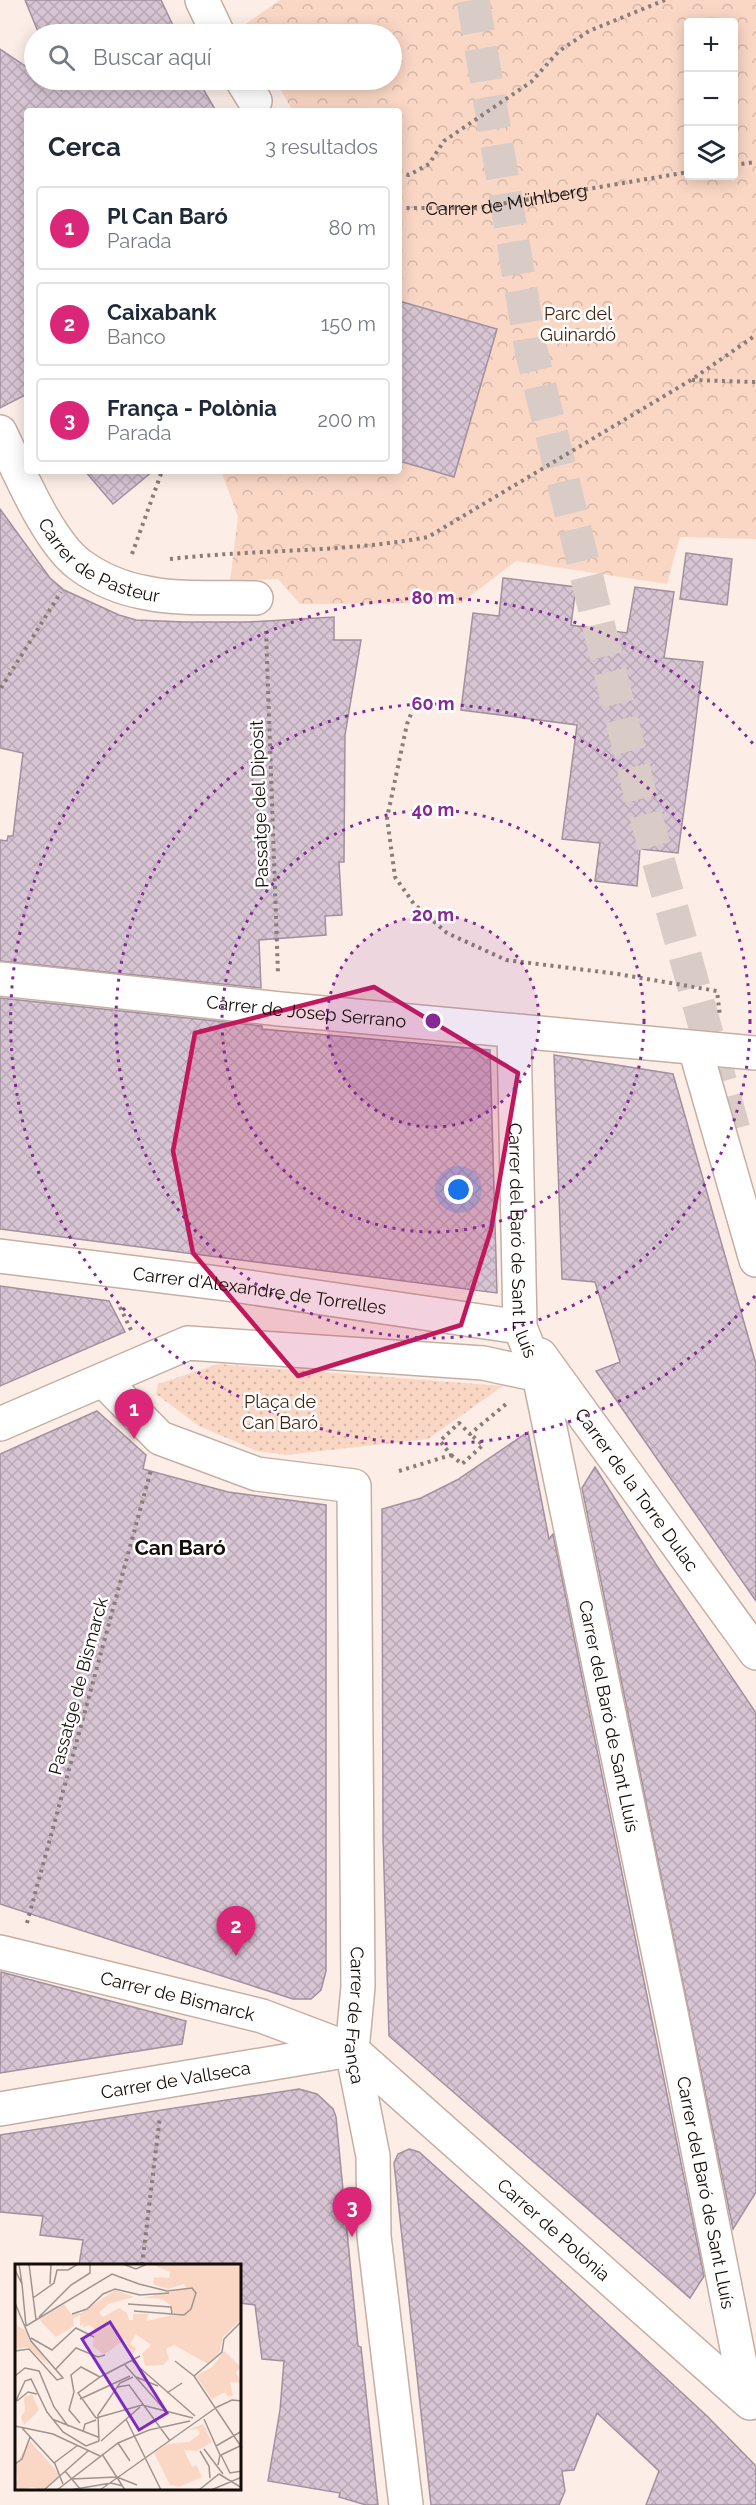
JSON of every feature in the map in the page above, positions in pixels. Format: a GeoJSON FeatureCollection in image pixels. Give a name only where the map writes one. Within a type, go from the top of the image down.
{"type":"FeatureCollection","features":[{"type":"Feature","properties":{"kind":"street"},"geometry":{"type":"LineString","coordinates":[[202,0],[213,24]]}},
{"type":"Feature","properties":{"kind":"street","name":"Carrer de Pasteur"},"geometry":{"type":"LineString","coordinates":[[0,432],[42,513],[64,548],[73,574],[149,594],[261,609]]}},
{"type":"Feature","properties":{"kind":"street","name":"Carrer de Josep Serrano"},"geometry":{"type":"LineString","coordinates":[[0,979],[756,1053]]}},
{"type":"Feature","properties":{"kind":"street","name":"Carrer del Baró de Sant Lluís"},"geometry":{"type":"LineString","coordinates":[[514,1031],[520,1327],[539,1375],[752,2404]]}},
{"type":"Feature","properties":{"kind":"street"},"geometry":{"type":"LineString","coordinates":[[695,1048],[756,1260]]}},
{"type":"Feature","properties":{"kind":"street","name":"Carrer d'Alexandre de Torrelles"},"geometry":{"type":"LineString","coordinates":[[0,1256],[234,1285],[520,1327]]}},
{"type":"Feature","properties":{"kind":"street","name":"Carrer de la Torre Dulac"},"geometry":{"type":"LineString","coordinates":[[520,1327],[756,1653]]}},
{"type":"Feature","properties":{"kind":"street"},"geometry":{"type":"LineString","coordinates":[[0,1424],[188,1343],[483,1363],[539,1375]]}},
{"type":"Feature","properties":{"kind":"street","name":"Carrer de França"},"geometry":{"type":"LineString","coordinates":[[103,1380],[160,1438],[257,1474],[354,1486],[358,1987],[352,2050],[373,2156],[374,2236],[406,2505]]}},
{"type":"Feature","properties":{"kind":"street","name":"Carrer de Bismarck"},"geometry":{"type":"LineString","coordinates":[[0,1952],[262,2016],[352,2050]]}},
{"type":"Feature","properties":{"kind":"street","name":"Carrer de Polònia"},"geometry":{"type":"LineString","coordinates":[[352,2050],[752,2404]]}},
{"type":"Feature","properties":{"kind":"street","name":"Carrer de Vallseca"},"geometry":{"type":"LineString","coordinates":[[0,2109],[352,2050]]}},
{"type":"Feature","properties":{"kind":"path"},"geometry":{"type":"LineString","coordinates":[[402,174],[409,175],[429,164],[444,141],[531,82],[559,51],[582,36],[665,0]]}},
{"type":"Feature","properties":{"kind":"path"},"geometry":{"type":"LineString","coordinates":[[738,164],[756,162]]}},
{"type":"Feature","properties":{"kind":"path","name":"Carrer de Mühlberg"},"geometry":{"type":"LineString","coordinates":[[402,208],[477,208],[684,173]]}},
{"type":"Feature","properties":{"kind":"path"},"geometry":{"type":"LineString","coordinates":[[159,559],[219,553],[382,546],[428,537],[691,380],[756,336]]}},
{"type":"Feature","properties":{"kind":"path"},"geometry":{"type":"LineString","coordinates":[[691,380],[756,382]]}},
{"type":"Feature","properties":{"kind":"path"},"geometry":{"type":"LineString","coordinates":[[131,557],[161,474]]}},
{"type":"Feature","properties":{"kind":"path"},"geometry":{"type":"LineString","coordinates":[[1,688],[73,574],[105,554],[140,558]]}},
{"type":"Feature","properties":{"kind":"path","name":"Passatge del Dipòsit"},"geometry":{"type":"LineString","coordinates":[[261,609],[278,975]]}},
{"type":"Feature","properties":{"kind":"path"},"geometry":{"type":"LineString","coordinates":[[433,710],[415,704],[407,724],[387,818],[395,877],[414,904],[447,933],[506,960],[618,974],[717,991],[721,1021]]}},
{"type":"Feature","properties":{"kind":"path"},"geometry":{"type":"LineString","coordinates":[[470,1434],[510,1401]]}},
{"type":"Feature","properties":{"kind":"path"},"geometry":{"type":"LineString","coordinates":[[459,1423],[483,1444],[462,1464],[451,1455],[440,1441],[459,1423]]}},
{"type":"Feature","properties":{"kind":"path"},"geometry":{"type":"LineString","coordinates":[[399,1471],[451,1455]]}},
{"type":"Feature","properties":{"kind":"path","name":"Passatge de Bismarck"},"geometry":{"type":"LineString","coordinates":[[26,1927],[153,1463]]}},
{"type":"Feature","properties":{"kind":"path"},"geometry":{"type":"LineString","coordinates":[[142,2264],[161,2112]]}},
{"type":"Feature","properties":{"kind":"highlighted area"},"geometry":{"type":"Polygon","coordinates":[[[374,987],[518,1073],[491,1230],[461,1325],[298,1376],[193,1253],[173,1151],[195,1033],[374,987]]]}},
{"type":"Feature","properties":{"kind":"green space","name":"Parc del Guinardó"},"geometry":{"type":"Polygon","coordinates":[[[280,0],[756,0],[756,539],[680,537],[667,584],[516,561],[461,603],[300,604],[278,579],[230,581],[238,517],[222,474],[402,474],[402,108],[291,108],[281,90],[402,90],[402,24],[245,24],[280,0]]]}},
{"type":"Feature","properties":{"kind":"green space","name":"Plaça de Can Baró"},"geometry":{"type":"Polygon","coordinates":[[[218,1364],[503,1386],[428,1439],[286,1455],[257,1451],[199,1426],[156,1394],[158,1384],[218,1364]]]}},
{"type":"Feature","properties":{"kind":"building"},"geometry":{"type":"Polygon","coordinates":[[[25,0],[161,0],[172,24],[35,24],[25,0]]]}},
{"type":"Feature","properties":{"kind":"building"},"geometry":{"type":"Polygon","coordinates":[[[0,49],[24,65],[24,90],[204,90],[214,108],[24,108],[24,396],[0,408],[0,49]]]}},
{"type":"Feature","properties":{"kind":"building"},"geometry":{"type":"Polygon","coordinates":[[[402,302],[497,329],[454,477],[402,462],[402,302]]]}},
{"type":"Feature","properties":{"kind":"building"},"geometry":{"type":"Polygon","coordinates":[[[88,474],[149,474],[113,504],[88,474]]]}},
{"type":"Feature","properties":{"kind":"building"},"geometry":{"type":"Polygon","coordinates":[[[0,509],[50,578],[64,590],[119,615],[136,620],[185,622],[248,622],[334,617],[334,640],[361,640],[345,735],[344,862],[339,862],[342,915],[325,916],[326,935],[259,940],[261,988],[0,961],[0,840],[7,841],[8,836],[13,836],[23,753],[0,748],[0,509]]]}},
{"type":"Feature","properties":{"kind":"building"},"geometry":{"type":"Polygon","coordinates":[[[686,553],[732,559],[727,605],[680,599],[686,553]]]}},
{"type":"Feature","properties":{"kind":"building"},"geometry":{"type":"Polygon","coordinates":[[[503,578],[576,587],[571,625],[627,633],[635,587],[674,592],[664,658],[703,662],[691,759],[678,853],[640,849],[637,886],[595,881],[600,843],[562,839],[577,725],[461,710],[473,613],[499,616],[503,578]]]}},
{"type":"Feature","properties":{"kind":"building"},"geometry":{"type":"Polygon","coordinates":[[[0,998],[262,1026],[262,1029],[490,1050],[497,1293],[0,1229],[0,998]]]}},
{"type":"Feature","properties":{"kind":"building"},"geometry":{"type":"Polygon","coordinates":[[[554,1055],[673,1074],[756,1364],[756,1601],[596,1371],[620,1362],[595,1282],[562,1279],[554,1055]]]}},
{"type":"Feature","properties":{"kind":"building"},"geometry":{"type":"Polygon","coordinates":[[[0,1286],[109,1301],[125,1332],[0,1386],[0,1286]]]}},
{"type":"Feature","properties":{"kind":"building"},"geometry":{"type":"Polygon","coordinates":[[[97,1411],[146,1455],[143,1469],[228,1492],[326,1505],[326,1971],[321,1990],[311,1999],[293,1999],[0,1904],[0,1454],[97,1411]]]}},
{"type":"Feature","properties":{"kind":"building"},"geometry":{"type":"Polygon","coordinates":[[[528,1432],[549,1539],[553,1534],[704,2276],[690,2298],[389,2036],[383,1837],[382,1509],[421,1498],[457,1480],[528,1432]]]}},
{"type":"Feature","properties":{"kind":"building"},"geometry":{"type":"Polygon","coordinates":[[[595,1467],[657,1566],[756,1713],[756,2192],[733,2229],[582,1488],[595,1467]]]}},
{"type":"Feature","properties":{"kind":"building"},"geometry":{"type":"Polygon","coordinates":[[[1,1972],[186,2021],[182,2044],[0,2073],[1,1972]]]}},
{"type":"Feature","properties":{"kind":"building"},"geometry":{"type":"Polygon","coordinates":[[[299,2089],[317,2094],[333,2109],[336,2117],[358,2346],[361,2347],[378,2505],[366,2505],[339,2497],[340,2493],[268,2481],[280,2410],[284,2361],[262,2359],[255,2305],[242,2303],[242,2264],[79,2264],[83,2240],[40,2235],[43,2216],[0,2212],[0,2135],[299,2089]]]}},
{"type":"Feature","properties":{"kind":"building"},"geometry":{"type":"Polygon","coordinates":[[[409,2149],[419,2152],[528,2250],[708,2417],[756,2466],[756,2505],[646,2505],[659,2471],[597,2413],[574,2470],[562,2471],[565,2491],[559,2505],[431,2505],[394,2163],[398,2154],[409,2149]]]}},
{"type":"Feature","properties":{"kind":"tunnel"},"geometry":{"type":"LineString","coordinates":[[473,0],[531,350],[643,806],[736,1137]]}},
{"type":"Feature","properties":{"kind":"place","name":"Pl Can Baró"},"geometry":{"type":"Point","coordinates":[134,1439]}},
{"type":"Feature","properties":{"kind":"place","name":"Caixabank"},"geometry":{"type":"Point","coordinates":[236,1956]}},
{"type":"Feature","properties":{"kind":"place","name":"França - Polònia"},"geometry":{"type":"Point","coordinates":[352,2237]}},
{"type":"Feature","properties":{"kind":"district","name":"Can Baró"},"geometry":{"type":"Point","coordinates":[180,1547]}}]}
